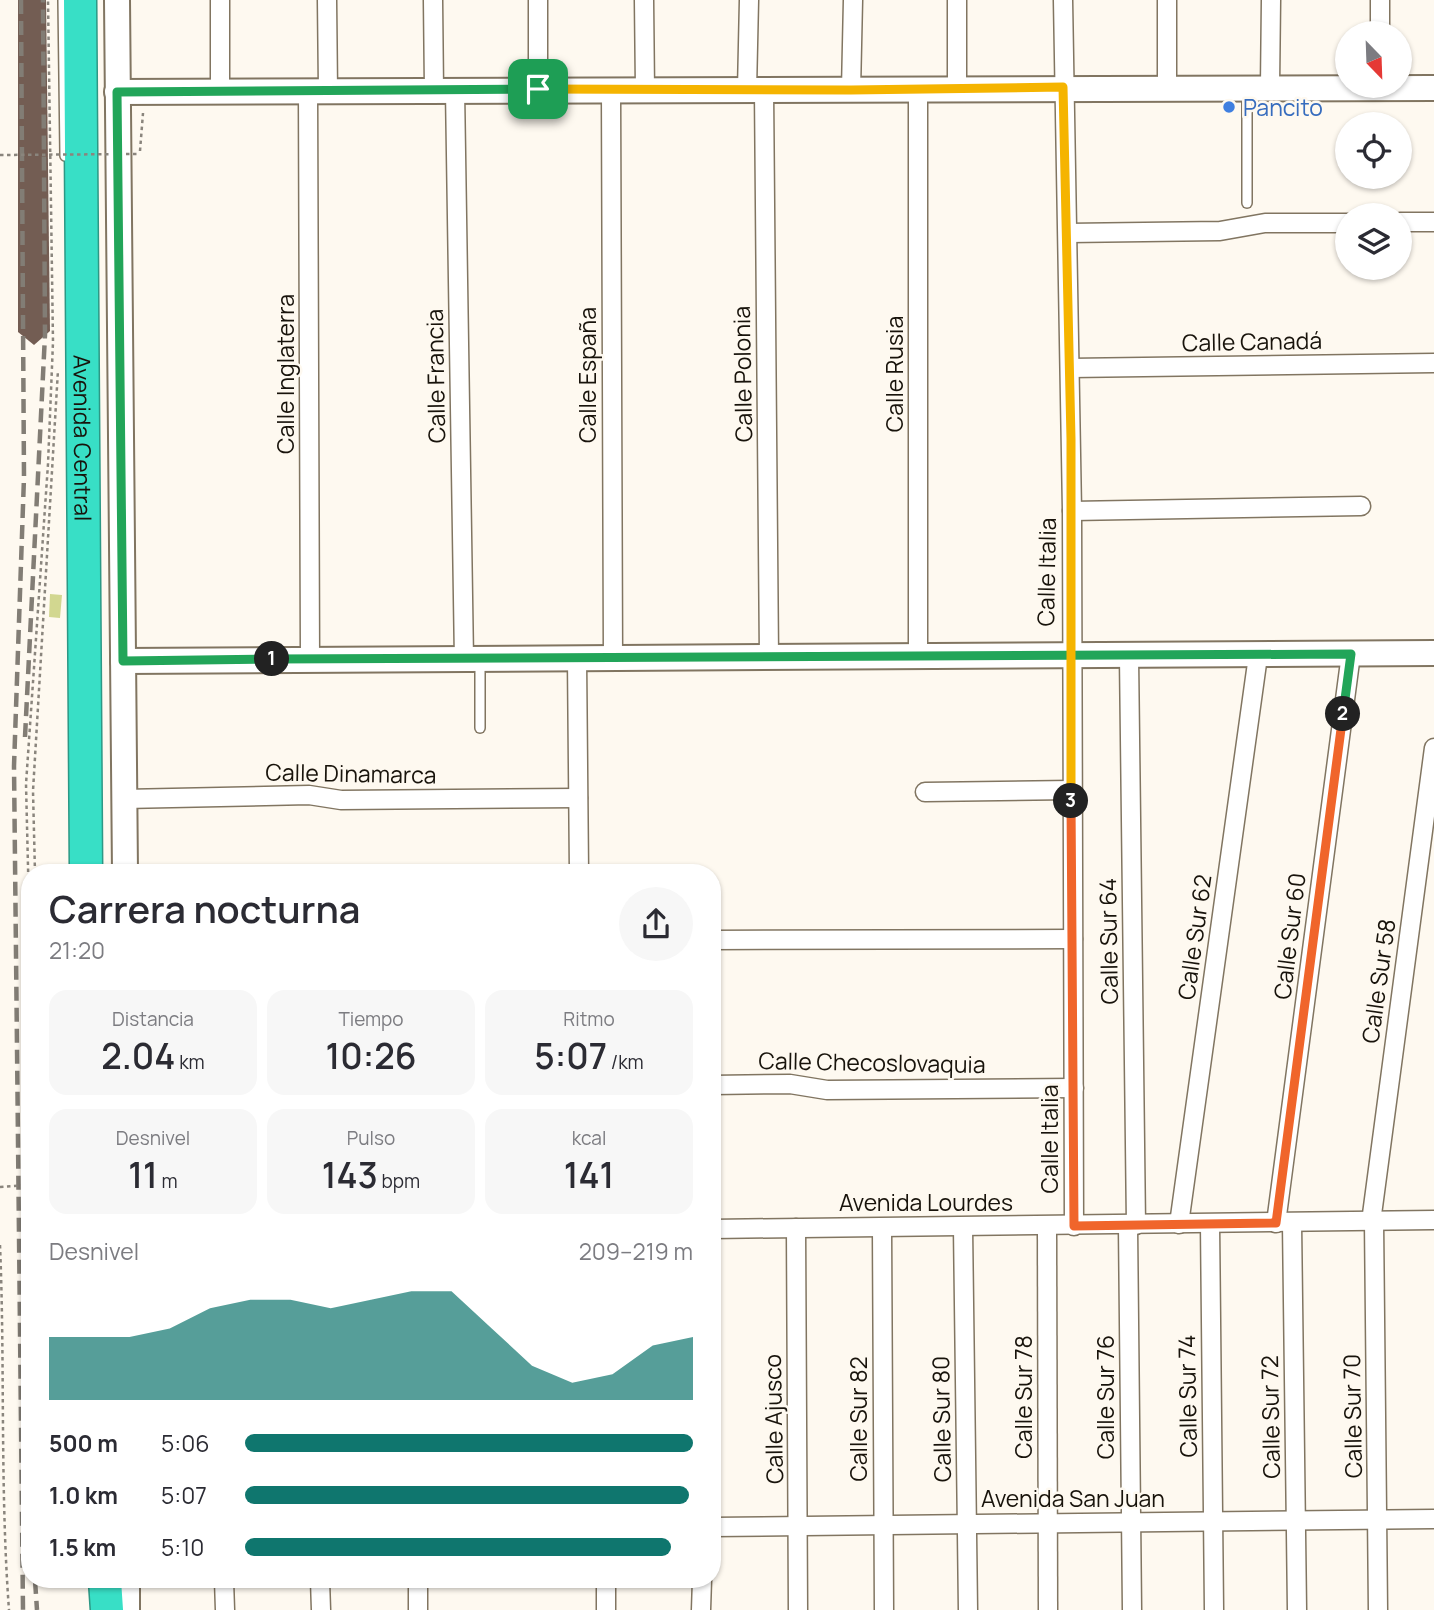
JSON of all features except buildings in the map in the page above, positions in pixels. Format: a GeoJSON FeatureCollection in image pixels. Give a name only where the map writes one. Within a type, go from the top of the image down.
{"type":"FeatureCollection","features":[{"type":"Feature","properties":{"kind":"highway","name":"Avenida Central"},"geometry":{"type":"LineString","coordinates":[[80,0],[86,864]]}},
{"type":"Feature","properties":{"kind":"highway"},"geometry":{"type":"LineString","coordinates":[[93,1588],[93,1610]]}},
{"type":"Feature","properties":{"kind":"highway"},"geometry":{"type":"LineString","coordinates":[[106,1588],[107,1610]]}},
{"type":"Feature","properties":{"kind":"street","name":"Avenida Central"},"geometry":{"type":"LineString","coordinates":[[117,0],[125,864]]}},
{"type":"Feature","properties":{"kind":"street"},"geometry":{"type":"LineString","coordinates":[[220,0],[220,89]]}},
{"type":"Feature","properties":{"kind":"street","name":"Calle Inglaterra"},"geometry":{"type":"LineString","coordinates":[[310,659],[318,89],[327,0]]}},
{"type":"Feature","properties":{"kind":"street","name":"Calle Francia"},"geometry":{"type":"LineString","coordinates":[[433,0],[445,90],[472,660]]}},
{"type":"Feature","properties":{"kind":"street"},"geometry":{"type":"LineString","coordinates":[[538,0],[538,89]]}},
{"type":"Feature","properties":{"kind":"street"},"geometry":{"type":"LineString","coordinates":[[643,0],[645,90]]}},
{"type":"Feature","properties":{"kind":"street","name":"Calle Polonia"},"geometry":{"type":"LineString","coordinates":[[748,0],[755,90],[769,658]]}},
{"type":"Feature","properties":{"kind":"street"},"geometry":{"type":"LineString","coordinates":[[851,90],[853,0]]}},
{"type":"Feature","properties":{"kind":"street"},"geometry":{"type":"LineString","coordinates":[[957,0],[957,89]]}},
{"type":"Feature","properties":{"kind":"street","name":"Calle Italia"},"geometry":{"type":"LineString","coordinates":[[1063,0],[1072,511],[1070,658],[1074,1226]]}},
{"type":"Feature","properties":{"kind":"street"},"geometry":{"type":"LineString","coordinates":[[1167,0],[1167,86]]}},
{"type":"Feature","properties":{"kind":"street"},"geometry":{"type":"LineString","coordinates":[[1259,86],[1271,0]]}},
{"type":"Feature","properties":{"kind":"street"},"geometry":{"type":"LineString","coordinates":[[1380,0],[1380,21]]}},
{"type":"Feature","properties":{"kind":"street"},"geometry":{"type":"LineString","coordinates":[[117,92],[220,89],[918,90],[1335,87]]}},
{"type":"Feature","properties":{"kind":"street"},"geometry":{"type":"LineString","coordinates":[[1412,88],[1434,88]]}},
{"type":"Feature","properties":{"kind":"street","name":"Calle España"},"geometry":{"type":"LineString","coordinates":[[611,90],[613,659]]}},
{"type":"Feature","properties":{"kind":"street","name":"Calle Rusia"},"geometry":{"type":"LineString","coordinates":[[918,90],[918,657]]}},
{"type":"Feature","properties":{"kind":"street"},"geometry":{"type":"LineString","coordinates":[[1412,222],[1434,222]]}},
{"type":"Feature","properties":{"kind":"street"},"geometry":{"type":"LineString","coordinates":[[1068,233],[1220,231],[1265,223],[1335,223]]}},
{"type":"Feature","properties":{"kind":"street","name":"Calle Canadá"},"geometry":{"type":"LineString","coordinates":[[1070,368],[1434,363]]}},
{"type":"Feature","properties":{"kind":"street"},"geometry":{"type":"LineString","coordinates":[[1072,511],[1361,506]]}},
{"type":"Feature","properties":{"kind":"street"},"geometry":{"type":"LineString","coordinates":[[123,661],[1070,658],[1434,653]]}},
{"type":"Feature","properties":{"kind":"street","name":"Calle Sur 60"},"geometry":{"type":"LineString","coordinates":[[1284,1223],[1351,654]]}},
{"type":"Feature","properties":{"kind":"street","name":"Calle Sur 62"},"geometry":{"type":"LineString","coordinates":[[1179,1224],[1258,656]]}},
{"type":"Feature","properties":{"kind":"street","name":"Calle Sur 64"},"geometry":{"type":"LineString","coordinates":[[1129,657],[1132,1225]]}},
{"type":"Feature","properties":{"kind":"street"},"geometry":{"type":"LineString","coordinates":[[577,659],[579,864]]}},
{"type":"Feature","properties":{"kind":"street","name":"Calle Sur 58"},"geometry":{"type":"LineString","coordinates":[[1373,1222],[1434,748]]}},
{"type":"Feature","properties":{"kind":"street"},"geometry":{"type":"LineString","coordinates":[[925,792],[1071,790]]}},
{"type":"Feature","properties":{"kind":"street","name":"Calle Dinamarca"},"geometry":{"type":"LineString","coordinates":[[124,799],[309,795],[341,800],[578,798]]}},
{"type":"Feature","properties":{"kind":"street"},"geometry":{"type":"LineString","coordinates":[[721,940],[1073,939]]}},
{"type":"Feature","properties":{"kind":"street","name":"Calle Checoslovaquia"},"geometry":{"type":"LineString","coordinates":[[721,1085],[790,1084],[827,1090],[1074,1088]]}},
{"type":"Feature","properties":{"kind":"street","name":"Avenida Lourdes"},"geometry":{"type":"LineString","coordinates":[[721,1229],[1434,1220]]}},
{"type":"Feature","properties":{"kind":"street","name":"Calle Sur 70"},"geometry":{"type":"LineString","coordinates":[[1373,1222],[1378,1610]]}},
{"type":"Feature","properties":{"kind":"street","name":"Calle Sur 72"},"geometry":{"type":"LineString","coordinates":[[1284,1223],[1297,1610]]}},
{"type":"Feature","properties":{"kind":"street","name":"Calle Sur 74"},"geometry":{"type":"LineString","coordinates":[[1210,1224],[1214,1610]]}},
{"type":"Feature","properties":{"kind":"street","name":"Calle Sur 76"},"geometry":{"type":"LineString","coordinates":[[1132,1225],[1132,1610]]}},
{"type":"Feature","properties":{"kind":"street","name":"Calle Sur 78"},"geometry":{"type":"LineString","coordinates":[[1047,1226],[1048,1610]]}},
{"type":"Feature","properties":{"kind":"street","name":"Calle Sur 80"},"geometry":{"type":"LineString","coordinates":[[963,1227],[968,1610]]}},
{"type":"Feature","properties":{"kind":"street","name":"Calle Ajusco"},"geometry":{"type":"LineString","coordinates":[[796,1228],[798,1610]]}},
{"type":"Feature","properties":{"kind":"street","name":"Calle Sur 82"},"geometry":{"type":"LineString","coordinates":[[881,1228],[884,1610]]}},
{"type":"Feature","properties":{"kind":"street","name":"Avenida San Juan"},"geometry":{"type":"LineString","coordinates":[[721,1527],[1434,1519]]}},
{"type":"Feature","properties":{"kind":"street"},"geometry":{"type":"LineString","coordinates":[[127,1588],[127,1610]]}},
{"type":"Feature","properties":{"kind":"street"},"geometry":{"type":"LineString","coordinates":[[224,1588],[225,1610]]}},
{"type":"Feature","properties":{"kind":"street"},"geometry":{"type":"LineString","coordinates":[[320,1588],[321,1610]]}},
{"type":"Feature","properties":{"kind":"street"},"geometry":{"type":"LineString","coordinates":[[418,1588],[418,1610]]}},
{"type":"Feature","properties":{"kind":"street"},"geometry":{"type":"LineString","coordinates":[[606,1588],[606,1610]]}},
{"type":"Feature","properties":{"kind":"street"},"geometry":{"type":"LineString","coordinates":[[702,1588],[702,1610]]}},
{"type":"Feature","properties":{"kind":"lane"},"geometry":{"type":"LineString","coordinates":[[61,153],[63,0]]}},
{"type":"Feature","properties":{"kind":"lane"},"geometry":{"type":"LineString","coordinates":[[1247,204],[1259,86]]}},
{"type":"Feature","properties":{"kind":"lane"},"geometry":{"type":"LineString","coordinates":[[472,660],[480,728]]}},
{"type":"Feature","properties":{"kind":"path"},"geometry":{"type":"LineString","coordinates":[[28,864],[26,784],[48,464],[53,342],[48,0]]}},
{"type":"Feature","properties":{"kind":"path"},"geometry":{"type":"LineString","coordinates":[[54,0],[56,109]]}},
{"type":"Feature","properties":{"kind":"path"},"geometry":{"type":"LineString","coordinates":[[0,155],[139,154],[143,107]]}},
{"type":"Feature","properties":{"kind":"path"},"geometry":{"type":"LineString","coordinates":[[57,164],[61,153]]}},
{"type":"Feature","properties":{"kind":"path"},"geometry":{"type":"LineString","coordinates":[[35,864],[33,791],[58,366]]}},
{"type":"Feature","properties":{"kind":"path"},"geometry":{"type":"LineString","coordinates":[[0,1186],[21,1185]]}},
{"type":"Feature","properties":{"kind":"path"},"geometry":{"type":"LineString","coordinates":[[0,1245],[4,1342],[4,1543],[9,1610]]}},
{"type":"Feature","properties":{"kind":"green space"},"geometry":{"type":"Polygon","coordinates":[[[50,594],[62,595],[60,618],[49,617],[50,594]]]}},
{"type":"Feature","properties":{"kind":"railway"},"geometry":{"type":"LineString","coordinates":[[21,0],[24,477],[14,766],[21,1422]]}},
{"type":"Feature","properties":{"kind":"railway"},"geometry":{"type":"LineString","coordinates":[[25,737],[45,335],[43,0]]}},
{"type":"Feature","properties":{"kind":"railway"},"geometry":{"type":"LineString","coordinates":[[23,1588],[23,1610]]}},
{"type":"Feature","properties":{"kind":"railway"},"geometry":{"type":"LineString","coordinates":[[36,1588],[37,1610]]}},
{"type":"Feature","properties":{"kind":"place","name":"Pancito"},"geometry":{"type":"Point","coordinates":[1229,107]}},
{"type":"Feature","properties":{"kind":"route"},"geometry":{"type":"LineString","coordinates":[[538,89],[220,89],[117,92],[123,661],[1070,658],[1351,654],[1276,1223],[1074,1226],[1070,658],[1072,511],[1063,87],[851,90],[538,89]]}}]}
